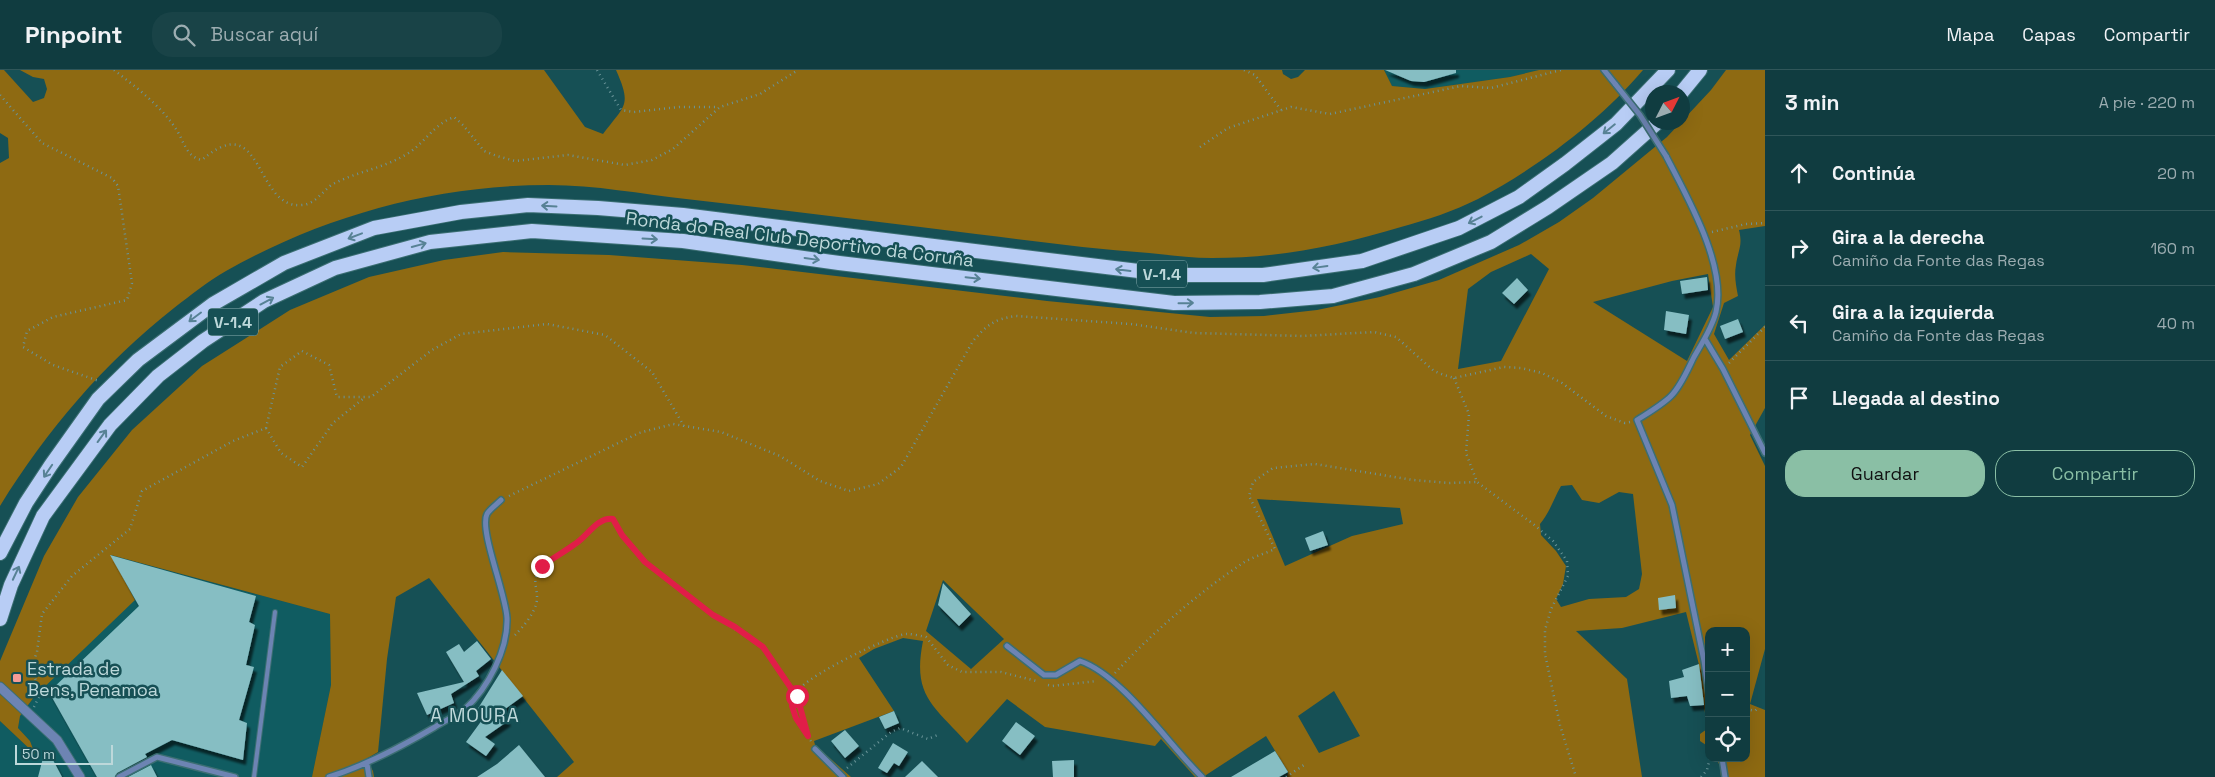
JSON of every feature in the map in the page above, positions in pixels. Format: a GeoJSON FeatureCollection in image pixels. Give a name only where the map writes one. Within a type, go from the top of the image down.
{"type":"FeatureCollection","features":[{"type":"Feature","properties":{"kind":"highway","name":"Ronda do Real Club Deportivo da Coruña"},"geometry":{"type":"LineString","coordinates":[[0,554],[26,503],[93,406],[138,360],[213,304],[284,262],[374,228],[461,212],[528,205],[683,216],[1171,276],[1263,275],[1362,261],[1459,228],[1520,197],[1565,164],[1616,124],[1668,70]]}},
{"type":"Feature","properties":{"kind":"highway"},"geometry":{"type":"LineString","coordinates":[[1688,85],[1700,70]]}},
{"type":"Feature","properties":{"kind":"highway","name":"Ronda do Real Club Deportivo da Coruña"},"geometry":{"type":"LineString","coordinates":[[0,619],[11,585],[43,516],[110,425],[158,376],[204,341],[264,302],[335,268],[430,242],[532,231],[683,241],[839,263],[1174,303],[1260,302],[1332,296],[1414,274],[1491,242],[1548,207],[1612,163],[1649,130]]}},
{"type":"Feature","properties":{"kind":"street"},"geometry":{"type":"LineString","coordinates":[[1604,70],[1640,115],[1666,156],[1703,236],[1716,277],[1718,298],[1716,313],[1705,339],[1672,395],[1637,420],[1672,505],[1706,672]]}},
{"type":"Feature","properties":{"kind":"street"},"geometry":{"type":"LineString","coordinates":[[1705,339],[1723,369],[1765,453]]}},
{"type":"Feature","properties":{"kind":"street"},"geometry":{"type":"LineString","coordinates":[[328,777],[367,764],[402,747],[464,710],[481,690],[504,647],[507,618],[499,575],[485,533],[487,514],[501,500]]}},
{"type":"Feature","properties":{"kind":"street"},"geometry":{"type":"LineString","coordinates":[[1007,646],[1044,675],[1056,675],[1080,661],[1091,665],[1127,693],[1180,755],[1202,777]]}},
{"type":"Feature","properties":{"kind":"street"},"geometry":{"type":"LineString","coordinates":[[0,687],[57,740],[80,777]]}},
{"type":"Feature","properties":{"kind":"street"},"geometry":{"type":"LineString","coordinates":[[815,749],[842,776]]}},
{"type":"Feature","properties":{"kind":"street"},"geometry":{"type":"LineString","coordinates":[[118,777],[157,757],[235,777]]}},
{"type":"Feature","properties":{"kind":"street"},"geometry":{"type":"LineString","coordinates":[[1723,762],[1725,777]]}},
{"type":"Feature","properties":{"kind":"street"},"geometry":{"type":"LineString","coordinates":[[367,764],[369,777]]}},
{"type":"Feature","properties":{"kind":"lane"},"geometry":{"type":"LineString","coordinates":[[254,777],[275,612]]}},
{"type":"Feature","properties":{"kind":"path"},"geometry":{"type":"LineString","coordinates":[[114,70],[165,114],[177,130],[189,154],[202,160],[219,147],[232,145],[244,147],[252,154],[264,177],[280,197],[290,203],[302,205],[314,201],[334,184],[407,154],[443,121],[454,118],[463,125],[484,151],[515,161],[568,155],[625,164],[652,160],[672,149],[720,107]]}},
{"type":"Feature","properties":{"kind":"path"},"geometry":{"type":"LineString","coordinates":[[597,70],[621,110],[634,112],[679,107],[720,107],[760,94],[798,70]]}},
{"type":"Feature","properties":{"kind":"path"},"geometry":{"type":"LineString","coordinates":[[1244,70],[1255,75],[1281,110]]}},
{"type":"Feature","properties":{"kind":"path"},"geometry":{"type":"LineString","coordinates":[[1200,147],[1228,128],[1291,107],[1330,114],[1460,86],[1491,88],[1561,70]]}},
{"type":"Feature","properties":{"kind":"path"},"geometry":{"type":"LineString","coordinates":[[0,95],[42,143],[112,178],[118,186],[132,283],[127,300],[53,317],[27,331],[23,347],[53,365],[96,379],[108,390]]}},
{"type":"Feature","properties":{"kind":"path"},"geometry":{"type":"LineString","coordinates":[[1703,236],[1719,229],[1765,223]]}},
{"type":"Feature","properties":{"kind":"path"},"geometry":{"type":"LineString","coordinates":[[501,500],[639,433],[673,424],[721,432],[780,456],[820,480],[849,491],[878,484],[901,467],[973,341],[985,328],[999,318],[1016,316],[1131,324],[1194,333],[1303,336],[1374,332],[1396,337],[1434,371],[1454,378],[1504,368],[1521,368],[1542,373],[1562,383],[1606,416],[1624,423],[1637,420]]}},
{"type":"Feature","properties":{"kind":"path"},"geometry":{"type":"LineString","coordinates":[[365,397],[333,423],[302,467],[281,454],[266,428],[280,367],[302,351],[328,365],[338,397],[365,397],[371,397],[439,346],[461,334],[547,324],[604,335],[652,372],[684,426]]}},
{"type":"Feature","properties":{"kind":"path"},"geometry":{"type":"LineString","coordinates":[[1723,369],[1765,328]]}},
{"type":"Feature","properties":{"kind":"path"},"geometry":{"type":"LineString","coordinates":[[1454,378],[1469,414],[1466,454],[1478,482],[1539,529],[1552,541],[1567,561],[1568,576],[1550,609],[1545,630],[1545,654],[1560,725],[1576,777]]}},
{"type":"Feature","properties":{"kind":"path"},"geometry":{"type":"LineString","coordinates":[[30,715],[41,693],[31,668],[37,652],[42,614],[72,576],[130,529],[142,491],[232,442],[266,428]]}},
{"type":"Feature","properties":{"kind":"path"},"geometry":{"type":"LineString","coordinates":[[808,736],[797,696],[800,688],[816,676],[870,647],[907,634],[926,637],[948,665],[962,672],[1001,672],[1052,686],[1109,679],[1170,620],[1244,562],[1275,550],[1250,496],[1253,482],[1273,468],[1315,464],[1413,480],[1448,483],[1478,482]]}},
{"type":"Feature","properties":{"kind":"path"},"geometry":{"type":"LineString","coordinates":[[504,647],[519,631],[534,608],[538,599],[535,579],[542,566],[576,544],[595,525],[608,518],[613,519],[622,535],[645,562],[713,615],[735,627],[763,647],[793,691],[792,706],[796,718],[815,749]]}},
{"type":"Feature","properties":{"kind":"path"},"geometry":{"type":"LineString","coordinates":[[1750,710],[1754,711],[1759,707]]}},
{"type":"Feature","properties":{"kind":"path"},"geometry":{"type":"LineString","coordinates":[[842,776],[891,732],[900,728],[928,739],[940,734]]}},
{"type":"Feature","properties":{"kind":"path"},"geometry":{"type":"LineString","coordinates":[[1700,777],[1706,770],[1709,762]]}},
{"type":"Feature","properties":{"kind":"path"},"geometry":{"type":"LineString","coordinates":[[1286,777],[1304,765]]}},
{"type":"Feature","properties":{"kind":"shaded area"},"geometry":{"type":"Polygon","coordinates":[[[0,70],[4,70],[33,102],[44,98],[47,89],[44,79],[33,77],[20,70],[544,70],[585,127],[603,134],[624,105],[624,91],[616,70],[1282,70],[1283,74],[1291,79],[1298,77],[1305,70],[1384,70],[1392,86],[1425,89],[1510,77],[1539,70],[1643,70],[1607,107],[1566,142],[1523,173],[1478,199],[1440,215],[1377,234],[1308,250],[1261,256],[1204,258],[1062,245],[566,185],[507,186],[465,191],[423,197],[382,207],[342,219],[264,251],[219,275],[174,308],[124,351],[78,399],[37,451],[0,506],[0,163],[9,158],[8,138],[0,133],[0,70]]]}},
{"type":"Feature","properties":{"kind":"shaded area"},"geometry":{"type":"Polygon","coordinates":[[[1384,70],[1539,70],[1510,77],[1425,89],[1392,86],[1384,70]]]}},
{"type":"Feature","properties":{"kind":"shaded area"},"geometry":{"type":"Polygon","coordinates":[[[1726,70],[1765,70],[1765,226],[1739,230],[1740,244],[1735,273],[1738,296],[1724,303],[1714,334],[1729,360],[1765,325],[1765,408],[1750,435],[1765,466],[1765,649],[1750,704],[1750,627],[1705,627],[1705,713],[1699,665],[1686,612],[1622,628],[1576,631],[1627,679],[1642,777],[1287,777],[1288,772],[1266,736],[1203,777],[1195,777],[1161,739],[1155,746],[1045,727],[1007,699],[967,743],[935,709],[923,687],[920,675],[920,660],[923,641],[903,638],[874,649],[859,658],[894,711],[814,741],[815,745],[851,777],[557,777],[574,762],[429,578],[396,597],[387,659],[378,752],[366,759],[373,771],[374,777],[312,777],[331,685],[330,614],[111,555],[135,600],[34,697],[20,716],[18,728],[30,741],[35,754],[0,721],[0,661],[44,556],[78,497],[132,430],[202,366],[290,310],[369,277],[444,260],[503,252],[609,255],[742,265],[1047,301],[1210,317],[1264,316],[1317,310],[1380,297],[1439,280],[1519,245],[1559,222],[1593,198],[1674,130],[1690,130],[1690,112],[1726,70]],[[1531,254],[1491,272],[1468,289],[1458,369],[1501,361],[1549,269],[1531,254]],[[1708,274],[1672,281],[1593,302],[1687,361],[1713,307],[1708,274]],[[1572,485],[1561,486],[1540,524],[1541,535],[1556,551],[1566,566],[1563,584],[1556,599],[1561,607],[1589,599],[1626,597],[1639,589],[1642,574],[1633,494],[1619,492],[1599,503],[1582,500],[1572,485]],[[1257,499],[1285,566],[1352,536],[1403,524],[1400,508],[1257,499]],[[943,580],[926,631],[971,669],[1004,639],[943,580]],[[1334,691],[1298,716],[1319,753],[1360,736],[1334,691]]]}},
{"type":"Feature","properties":{"kind":"shaded area"},"geometry":{"type":"Polygon","coordinates":[[[110,555],[330,614],[331,685],[312,777],[0,777],[0,721],[34,753],[30,741],[18,728],[20,716],[34,697],[110,555]]]}},
{"type":"Feature","properties":{"kind":"shaded area"},"geometry":{"type":"Polygon","coordinates":[[[1750,704],[1765,710],[1765,777],[1721,777],[1718,762],[1750,762],[1750,704]]]}},
{"type":"Feature","properties":{"kind":"shaded area"},"geometry":{"type":"Polygon","coordinates":[[[1705,730],[1705,744],[1700,741],[1700,734],[1705,730]]]}},
{"type":"Feature","properties":{"kind":"building"},"geometry":{"type":"Polygon","coordinates":[[[1385,70],[1456,70],[1456,73],[1424,82],[1411,81],[1385,70]]]}},
{"type":"Feature","properties":{"kind":"building"},"geometry":{"type":"Polygon","coordinates":[[[1707,277],[1708,290],[1682,294],[1680,281],[1707,277]]]}},
{"type":"Feature","properties":{"kind":"building"},"geometry":{"type":"Polygon","coordinates":[[[1517,278],[1528,290],[1514,304],[1502,293],[1517,278]]]}},
{"type":"Feature","properties":{"kind":"building"},"geometry":{"type":"Polygon","coordinates":[[[1666,311],[1689,315],[1686,334],[1664,330],[1666,311]]]}},
{"type":"Feature","properties":{"kind":"building"},"geometry":{"type":"Polygon","coordinates":[[[1738,319],[1743,332],[1725,339],[1720,326],[1738,319]]]}},
{"type":"Feature","properties":{"kind":"building"},"geometry":{"type":"Polygon","coordinates":[[[1323,531],[1328,545],[1310,551],[1305,538],[1323,531]]]}},
{"type":"Feature","properties":{"kind":"building"},"geometry":{"type":"Polygon","coordinates":[[[110,555],[256,596],[249,622],[255,625],[246,665],[254,667],[239,720],[247,723],[243,760],[172,740],[145,754],[147,757],[117,773],[115,777],[97,777],[49,692],[139,606],[110,555]]]}},
{"type":"Feature","properties":{"kind":"building"},"geometry":{"type":"Polygon","coordinates":[[[943,583],[971,614],[959,626],[938,605],[943,583]]]}},
{"type":"Feature","properties":{"kind":"building"},"geometry":{"type":"Polygon","coordinates":[[[1675,595],[1676,608],[1659,610],[1658,598],[1675,595]]]}},
{"type":"Feature","properties":{"kind":"building"},"geometry":{"type":"Polygon","coordinates":[[[477,641],[491,659],[476,671],[479,676],[451,694],[454,703],[427,715],[417,693],[464,682],[446,652],[459,644],[464,652],[477,641]]]}},
{"type":"Feature","properties":{"kind":"building"},"geometry":{"type":"Polygon","coordinates":[[[1699,664],[1704,705],[1690,706],[1687,696],[1671,698],[1669,681],[1684,677],[1682,670],[1699,664]]]}},
{"type":"Feature","properties":{"kind":"building"},"geometry":{"type":"Polygon","coordinates":[[[502,670],[523,696],[501,712],[508,721],[485,737],[495,744],[486,756],[466,742],[485,716],[477,710],[502,670]]]}},
{"type":"Feature","properties":{"kind":"building"},"geometry":{"type":"Polygon","coordinates":[[[894,711],[899,723],[885,729],[879,717],[894,711]]]}},
{"type":"Feature","properties":{"kind":"building"},"geometry":{"type":"Polygon","coordinates":[[[1016,722],[1035,736],[1020,755],[1002,741],[1016,722]]]}},
{"type":"Feature","properties":{"kind":"building"},"geometry":{"type":"Polygon","coordinates":[[[845,730],[859,746],[845,758],[831,741],[845,730]]]}},
{"type":"Feature","properties":{"kind":"building"},"geometry":{"type":"Polygon","coordinates":[[[893,743],[908,752],[899,766],[894,763],[887,773],[878,768],[893,743]]]}},
{"type":"Feature","properties":{"kind":"building"},"geometry":{"type":"Polygon","coordinates":[[[519,745],[545,777],[477,777],[497,764],[519,745]]]}},
{"type":"Feature","properties":{"kind":"building"},"geometry":{"type":"Polygon","coordinates":[[[1275,751],[1288,772],[1279,777],[1231,777],[1275,751]]]}},
{"type":"Feature","properties":{"kind":"building"},"geometry":{"type":"Polygon","coordinates":[[[43,758],[53,760],[62,777],[38,777],[43,758]]]}},
{"type":"Feature","properties":{"kind":"building"},"geometry":{"type":"Polygon","coordinates":[[[1074,760],[1074,777],[1053,777],[1052,761],[1074,760]]]}},
{"type":"Feature","properties":{"kind":"building"},"geometry":{"type":"Polygon","coordinates":[[[922,761],[938,777],[905,777],[922,761]]]}},
{"type":"Feature","properties":{"kind":"building"},"geometry":{"type":"Polygon","coordinates":[[[151,765],[157,777],[128,777],[151,765]]]}},
{"type":"Feature","properties":{"kind":"place","name":"Estrada de Bens, Penamoa"},"geometry":{"type":"Point","coordinates":[17,678]}},
{"type":"Feature","properties":{"kind":"district","name":"A MOURA"},"geometry":{"type":"Point","coordinates":[475,715]}},
{"type":"Feature","properties":{"kind":"route"},"geometry":{"type":"LineString","coordinates":[[542,566],[576,544],[595,525],[608,518],[613,519],[622,535],[645,562],[713,615],[735,627],[763,647],[793,691],[792,706],[796,718],[808,736],[797,696]]}}]}
